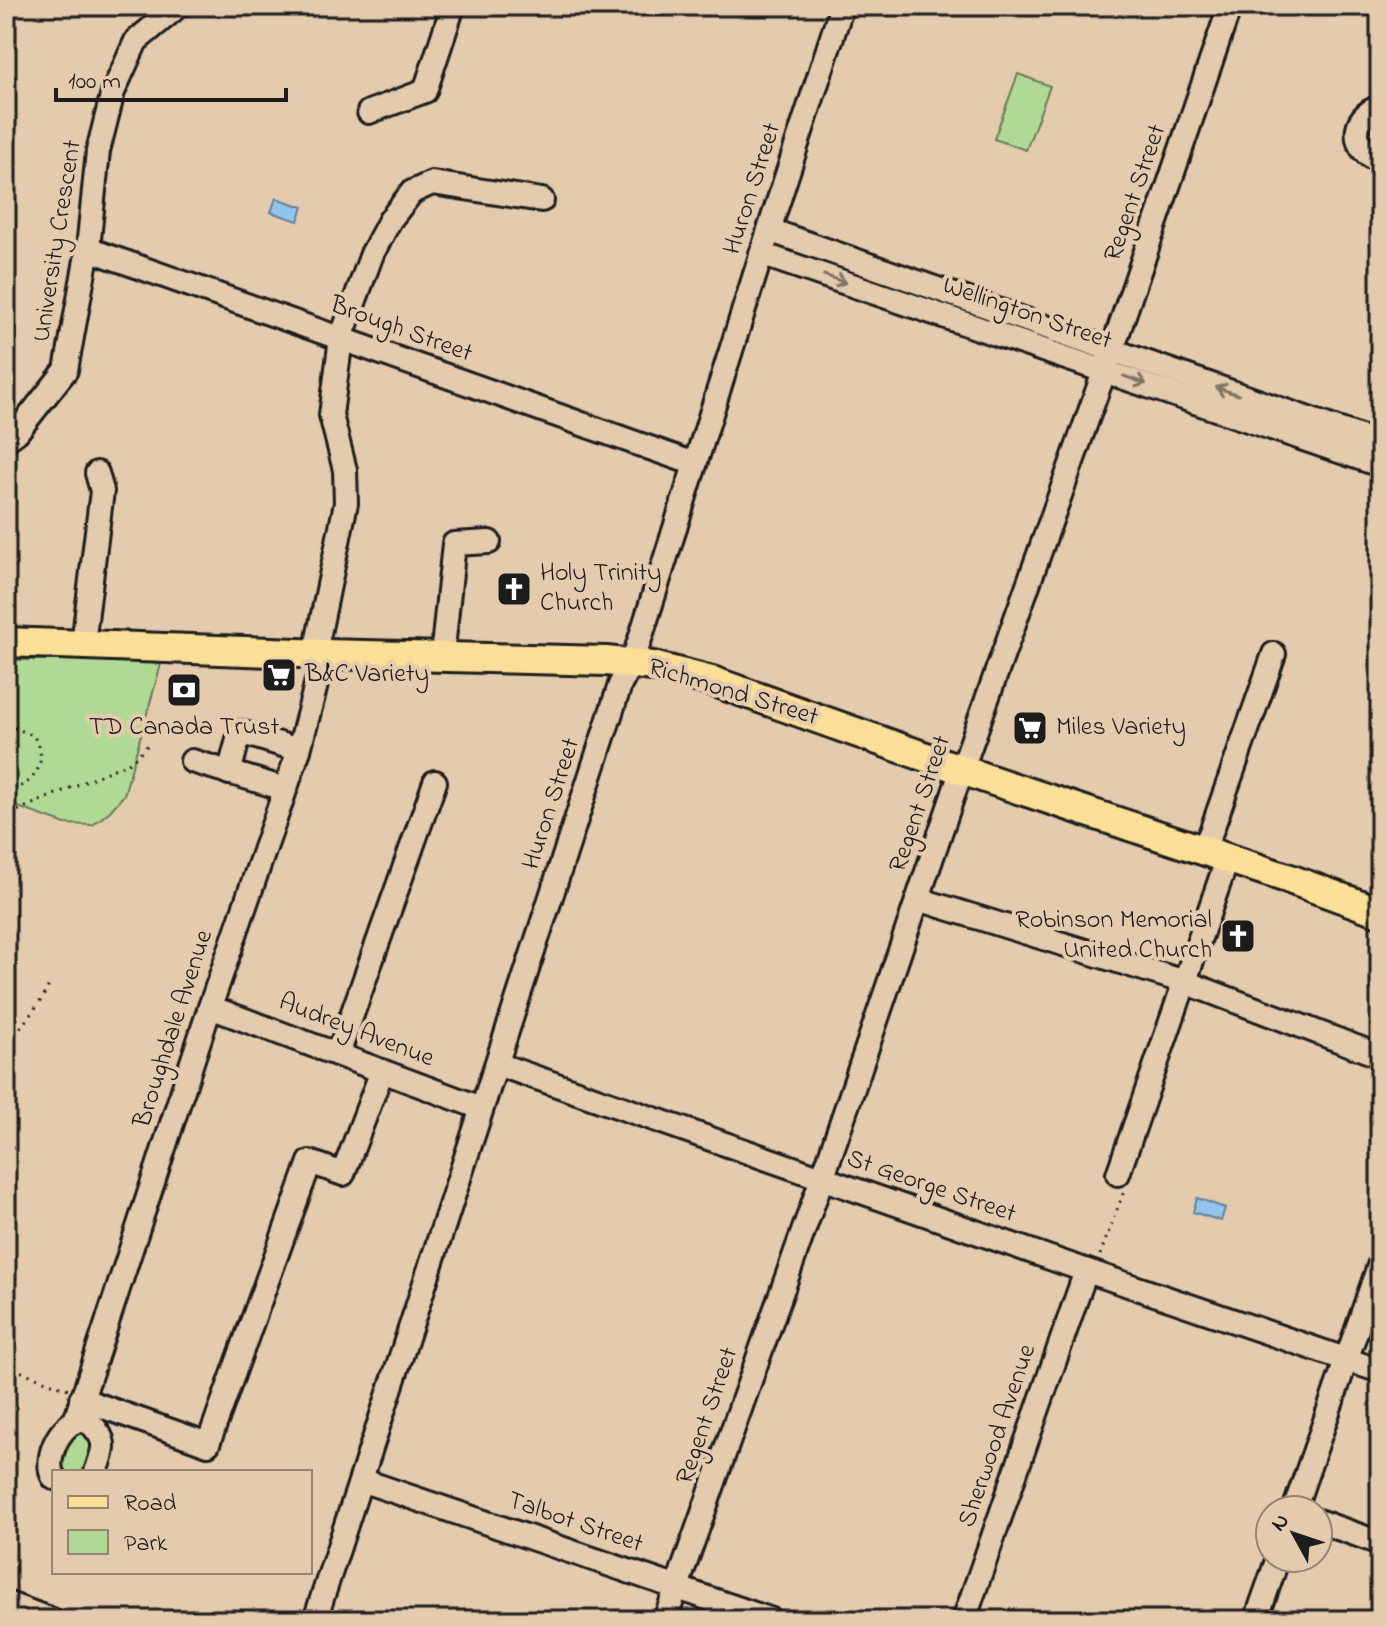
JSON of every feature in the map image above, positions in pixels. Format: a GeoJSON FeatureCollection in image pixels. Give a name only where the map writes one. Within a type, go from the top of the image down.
{"type":"FeatureCollection","features":[{"type":"Feature","properties":{"kind":"main road","name":"Richmond Street"},"geometry":{"type":"LineString","coordinates":[[6,642],[653,666],[712,681],[1380,912]]}},
{"type":"Feature","properties":{"kind":"street","name":"University Crescent"},"geometry":{"type":"LineString","coordinates":[[6,440],[17,432],[66,370],[88,249],[98,151],[113,92],[136,41],[178,6]]}},
{"type":"Feature","properties":{"kind":"street"},"geometry":{"type":"LineString","coordinates":[[369,112],[425,91],[453,6]]}},
{"type":"Feature","properties":{"kind":"street","name":"Huron Street"},"geometry":{"type":"LineString","coordinates":[[315,1620],[620,685],[632,663],[842,6]]}},
{"type":"Feature","properties":{"kind":"street","name":"Regent Street"},"geometry":{"type":"LineString","coordinates":[[665,1620],[1230,6]]}},
{"type":"Feature","properties":{"kind":"street"},"geometry":{"type":"LineString","coordinates":[[1380,107],[1365,115],[1357,132],[1362,150],[1380,161]]}},
{"type":"Feature","properties":{"kind":"street","name":"Broughdale Avenue"},"geometry":{"type":"LineString","coordinates":[[52,1474],[50,1460],[58,1439],[75,1421],[210,1007],[299,750],[320,654],[346,503],[345,470],[331,415],[341,338],[372,254],[390,220],[412,192],[432,183],[542,200]]}},
{"type":"Feature","properties":{"kind":"street","name":"Wellington Street"},"geometry":{"type":"LineString","coordinates":[[769,230],[1108,360],[1277,419],[1380,465]]}},
{"type":"Feature","properties":{"kind":"street","name":"Brough Street"},"geometry":{"type":"LineString","coordinates":[[88,249],[695,464]]}},
{"type":"Feature","properties":{"kind":"street","name":"Wellington Street"},"geometry":{"type":"LineString","coordinates":[[761,254],[1108,360]]}},
{"type":"Feature","properties":{"kind":"street","name":"Wellington Street"},"geometry":{"type":"LineString","coordinates":[[1277,419],[1380,444]]}},
{"type":"Feature","properties":{"kind":"street"},"geometry":{"type":"LineString","coordinates":[[83,644],[102,491],[97,473]]}},
{"type":"Feature","properties":{"kind":"street"},"geometry":{"type":"LineString","coordinates":[[442,658],[454,544],[489,542]]}},
{"type":"Feature","properties":{"kind":"street"},"geometry":{"type":"LineString","coordinates":[[1119,1170],[1185,982],[1215,856],[1216,817],[1274,654]]}},
{"type":"Feature","properties":{"kind":"street"},"geometry":{"type":"LineString","coordinates":[[229,773],[240,732],[299,750]]}},
{"type":"Feature","properties":{"kind":"street"},"geometry":{"type":"LineString","coordinates":[[192,761],[285,789]]}},
{"type":"Feature","properties":{"kind":"street"},"geometry":{"type":"LineString","coordinates":[[338,1054],[435,782]]}},
{"type":"Feature","properties":{"kind":"street"},"geometry":{"type":"LineString","coordinates":[[918,899],[1185,982],[1380,1056]]}},
{"type":"Feature","properties":{"kind":"street","name":"Audrey Avenue"},"geometry":{"type":"LineString","coordinates":[[210,1007],[481,1108]]}},
{"type":"Feature","properties":{"kind":"street","name":"St George Street"},"geometry":{"type":"LineString","coordinates":[[497,1064],[1380,1371]]}},
{"type":"Feature","properties":{"kind":"street"},"geometry":{"type":"LineString","coordinates":[[82,1397],[208,1444],[310,1162],[343,1174],[382,1071]]}},
{"type":"Feature","properties":{"kind":"street"},"geometry":{"type":"LineString","coordinates":[[1300,1494],[1380,1263]]}},
{"type":"Feature","properties":{"kind":"street","name":"Sherwood Avenue"},"geometry":{"type":"LineString","coordinates":[[964,1620],[1090,1272]]}},
{"type":"Feature","properties":{"kind":"street"},"geometry":{"type":"LineString","coordinates":[[75,1421],[90,1423],[102,1436],[104,1450],[97,1470]]}},
{"type":"Feature","properties":{"kind":"street","name":"Talbot Street"},"geometry":{"type":"LineString","coordinates":[[361,1480],[772,1620]]}},
{"type":"Feature","properties":{"kind":"street"},"geometry":{"type":"LineString","coordinates":[[1334,1527],[1380,1543]]}},
{"type":"Feature","properties":{"kind":"street"},"geometry":{"type":"LineString","coordinates":[[1256,1620],[1272,1574]]}},
{"type":"Feature","properties":{"kind":"street"},"geometry":{"type":"LineString","coordinates":[[6,1603],[52,1620]]}},
{"type":"Feature","properties":{"kind":"path"},"geometry":{"type":"LineString","coordinates":[[6,725],[33,735],[40,748],[40,763],[32,779],[18,790],[6,790]]}},
{"type":"Feature","properties":{"kind":"path"},"geometry":{"type":"LineString","coordinates":[[14,818],[19,810],[130,762],[148,745]]}},
{"type":"Feature","properties":{"kind":"path"},"geometry":{"type":"LineString","coordinates":[[6,1047],[42,999],[51,981]]}},
{"type":"Feature","properties":{"kind":"path"},"geometry":{"type":"LineString","coordinates":[[1090,1272],[1131,1172],[1119,1170]]}},
{"type":"Feature","properties":{"kind":"path"},"geometry":{"type":"LineString","coordinates":[[6,1366],[82,1397]]}},
{"type":"Feature","properties":{"kind":"green space"},"geometry":{"type":"Polygon","coordinates":[[[1018,74],[1050,86],[1026,150],[994,139],[1018,74]]]}},
{"type":"Feature","properties":{"kind":"green space"},"geometry":{"type":"Polygon","coordinates":[[[6,660],[159,660],[161,664],[124,795],[93,825],[65,824],[18,807],[6,809],[6,660]]]}},
{"type":"Feature","properties":{"kind":"green space"},"geometry":{"type":"Polygon","coordinates":[[[76,1430],[85,1430],[97,1446],[88,1470],[65,1470],[62,1464],[76,1430]]]}},
{"type":"Feature","properties":{"kind":"water"},"geometry":{"type":"Polygon","coordinates":[[[276,198],[303,207],[298,221],[271,212],[276,198]]]}},
{"type":"Feature","properties":{"kind":"water"},"geometry":{"type":"Polygon","coordinates":[[[1197,1198],[1225,1208],[1221,1221],[1193,1212],[1197,1198]]]}},
{"type":"Feature","properties":{"kind":"place","name":"Holy Trinity Church"},"geometry":{"type":"Point","coordinates":[514,589]}},
{"type":"Feature","properties":{"kind":"place","name":"B&C Variety"},"geometry":{"type":"Point","coordinates":[279,675]}},
{"type":"Feature","properties":{"kind":"place","name":"TD Canada Trust"},"geometry":{"type":"Point","coordinates":[184,690]}},
{"type":"Feature","properties":{"kind":"place","name":"Miles Variety"},"geometry":{"type":"Point","coordinates":[1030,728]}},
{"type":"Feature","properties":{"kind":"place","name":"Robinson Memorial United Church"},"geometry":{"type":"Point","coordinates":[1238,936]}}]}
